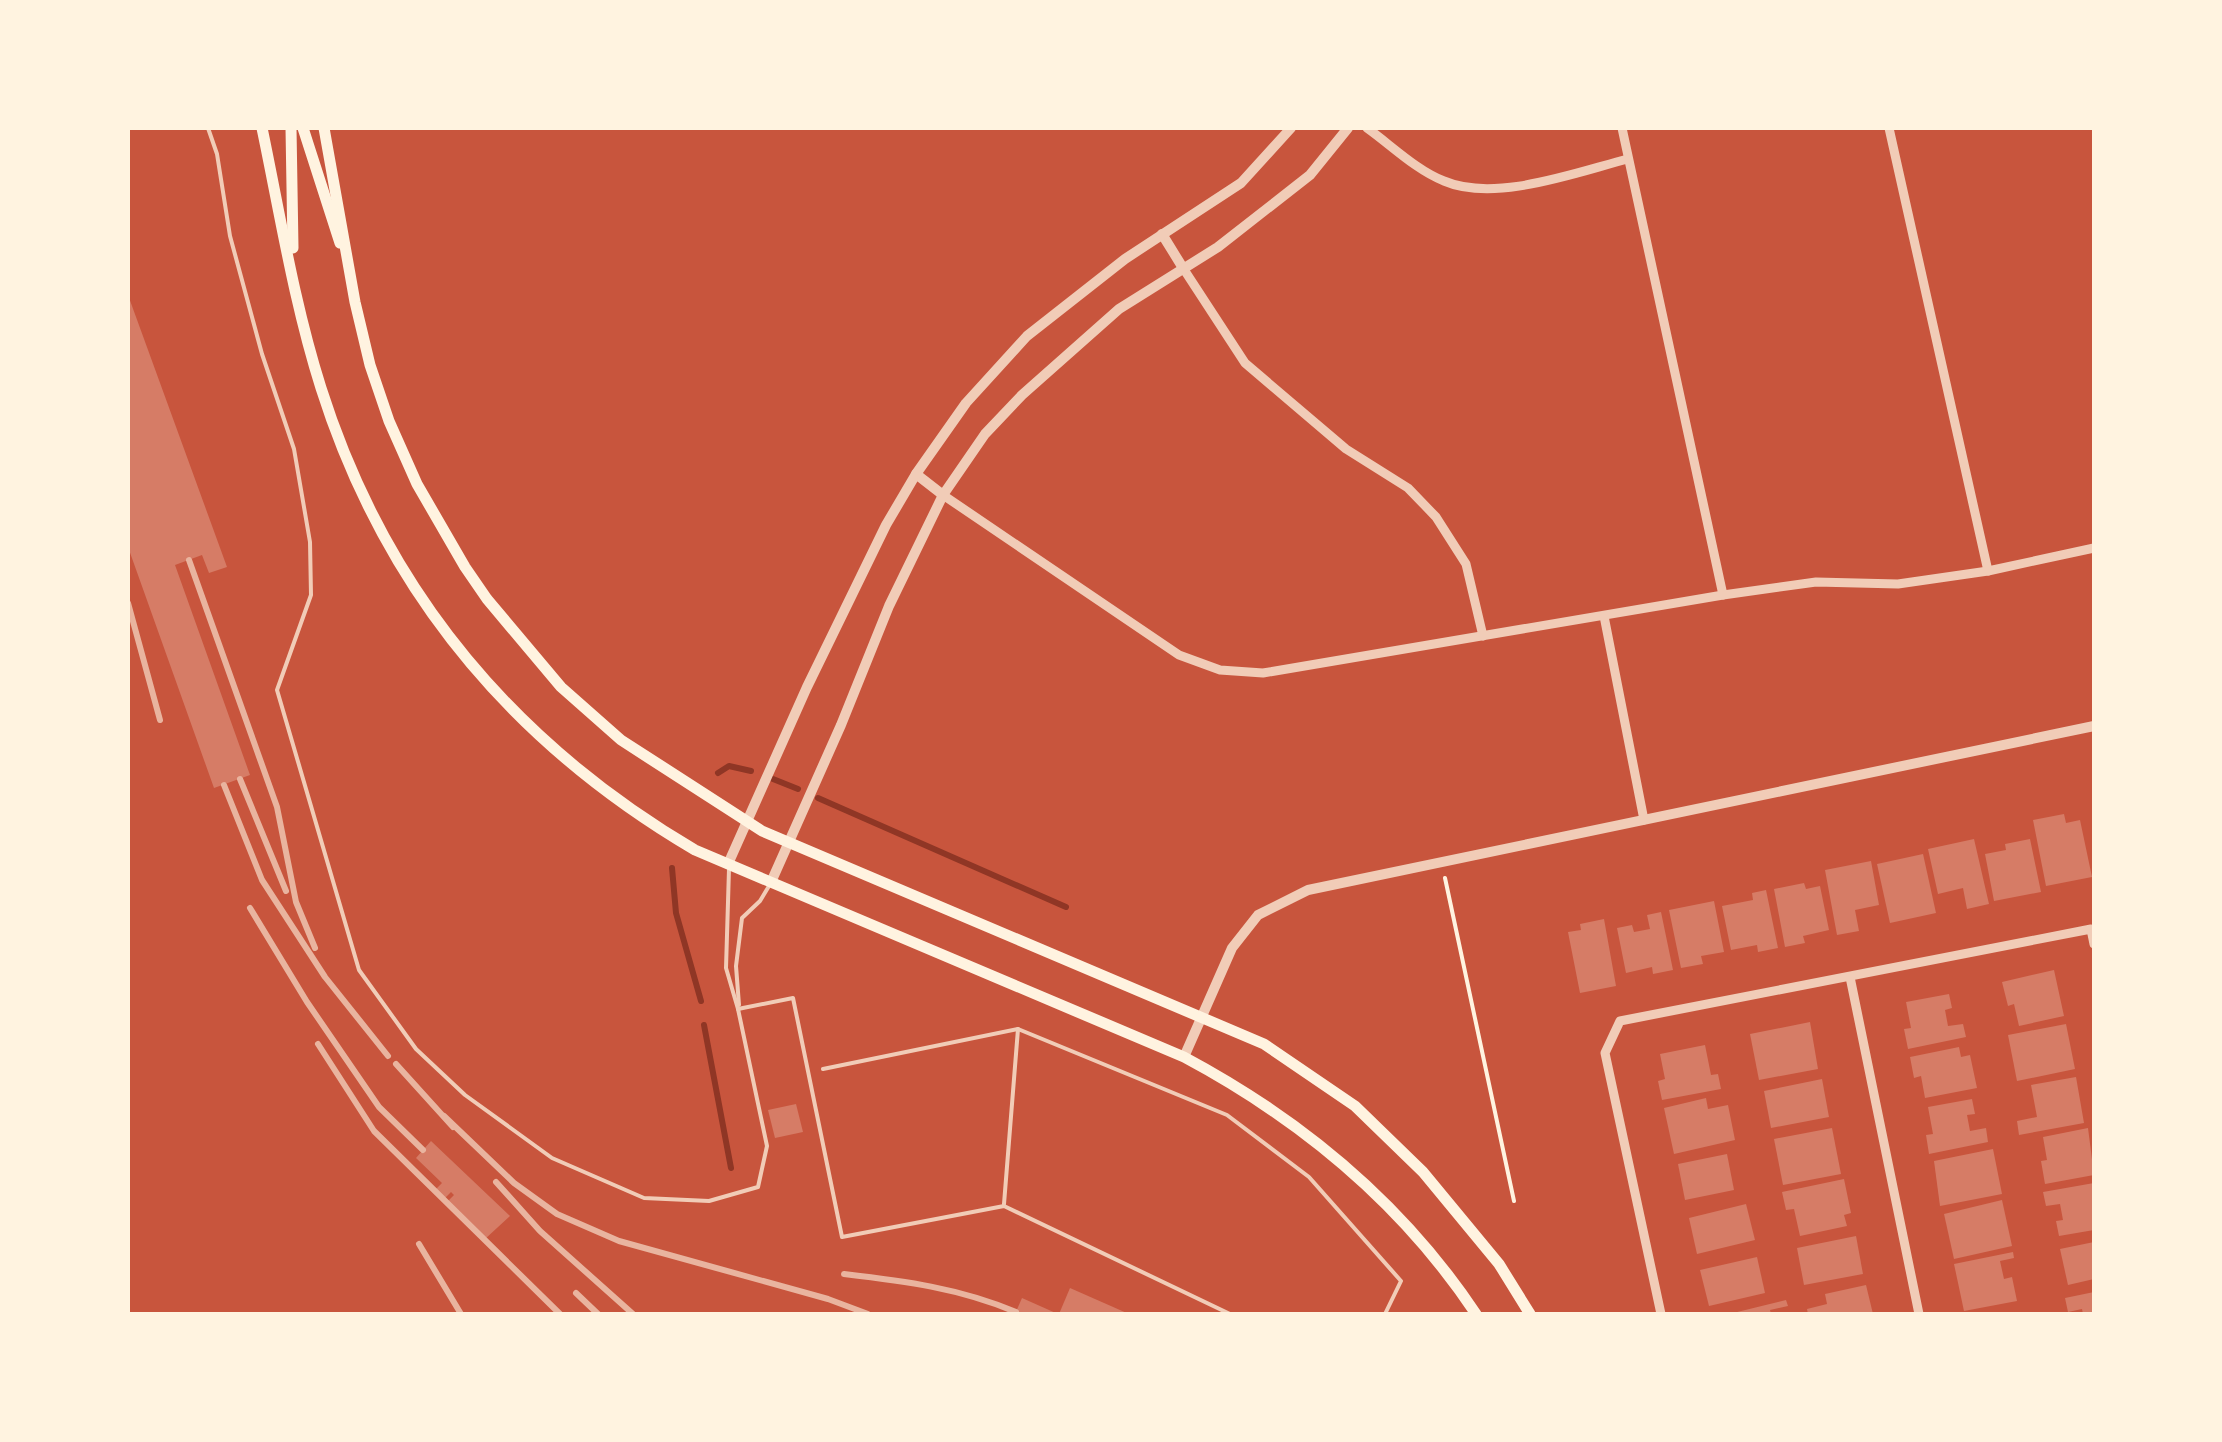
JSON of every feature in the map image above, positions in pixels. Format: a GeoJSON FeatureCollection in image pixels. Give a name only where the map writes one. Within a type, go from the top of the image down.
{"type":"FeatureCollection","features":[{"type":"Feature","properties":{"kind":"main road"},"geometry":{"type":"LineString","coordinates":[[262,128],[320,384],[351,470],[391,551],[440,627],[498,696],[558,754],[659,828],[728,864],[870,926],[1184,1057],[1255,1097],[1352,1170],[1421,1241],[1476,1314]]}},
{"type":"Feature","properties":{"kind":"main road"},"geometry":{"type":"LineString","coordinates":[[291,128],[293,273]]}},
{"type":"Feature","properties":{"kind":"main road"},"geometry":{"type":"LineString","coordinates":[[303,128],[352,280]]}},
{"type":"Feature","properties":{"kind":"main road"},"geometry":{"type":"LineString","coordinates":[[324,128],[370,365],[389,422],[446,538],[487,599],[562,687],[621,740],[745,821],[788,843],[1264,1044],[1355,1106],[1423,1172],[1499,1264],[1530,1314]]}},
{"type":"Feature","properties":{"kind":"street"},"geometry":{"type":"LineString","coordinates":[[728,864],[854,588],[916,474],[966,403],[1028,336],[1125,259],[1241,183],[1291,128]]}},
{"type":"Feature","properties":{"kind":"street"},"geometry":{"type":"LineString","coordinates":[[772,880],[842,725],[889,606],[944,496],[984,434],[1022,394],[1119,308],[1218,247],[1310,175],[1348,128]]}},
{"type":"Feature","properties":{"kind":"street"},"geometry":{"type":"LineString","coordinates":[[1367,128],[1445,182],[1478,188],[1525,185],[1628,159]]}},
{"type":"Feature","properties":{"kind":"street"},"geometry":{"type":"LineString","coordinates":[[1622,128],[1723,595]]}},
{"type":"Feature","properties":{"kind":"street"},"geometry":{"type":"LineString","coordinates":[[1889,128],[1988,571]]}},
{"type":"Feature","properties":{"kind":"street"},"geometry":{"type":"LineString","coordinates":[[1162,234],[1245,364],[1346,449],[1408,488],[1436,517],[1466,564],[1482,636]]}},
{"type":"Feature","properties":{"kind":"street"},"geometry":{"type":"LineString","coordinates":[[916,474],[1179,656],[1220,670],[1263,673],[1723,595],[1816,582],[1898,584],[1988,571],[2094,548]]}},
{"type":"Feature","properties":{"kind":"street"},"geometry":{"type":"LineString","coordinates":[[1604,616],[1644,820]]}},
{"type":"Feature","properties":{"kind":"street"},"geometry":{"type":"LineString","coordinates":[[1184,1057],[1232,948],[1258,916],[1308,890],[2094,726]]}},
{"type":"Feature","properties":{"kind":"street"},"geometry":{"type":"LineString","coordinates":[[1661,1314],[1605,1053],[1620,1021],[2091,929],[2094,944]]}},
{"type":"Feature","properties":{"kind":"street"},"geometry":{"type":"LineString","coordinates":[[1850,978],[1919,1314]]}},
{"type":"Feature","properties":{"kind":"lane"},"geometry":{"type":"LineString","coordinates":[[208,128],[217,154],[230,236],[262,354],[294,450],[310,542],[311,595],[278,690],[359,970],[416,1050],[466,1095],[552,1158],[644,1198],[709,1201],[758,1187],[766,1146],[726,968],[728,864]]}},
{"type":"Feature","properties":{"kind":"lane"},"geometry":{"type":"LineString","coordinates":[[738,1010],[736,966],[742,918],[760,902],[772,880]]}},
{"type":"Feature","properties":{"kind":"lane"},"geometry":{"type":"LineString","coordinates":[[738,1010],[793,998],[842,1237],[1004,1206],[1230,1314]]}},
{"type":"Feature","properties":{"kind":"lane"},"geometry":{"type":"LineString","coordinates":[[1004,1206],[1018,1029]]}},
{"type":"Feature","properties":{"kind":"lane"},"geometry":{"type":"LineString","coordinates":[[823,1069],[1018,1029],[1226,1115],[1309,1177],[1402,1280],[1386,1314]]}},
{"type":"Feature","properties":{"kind":"path"},"geometry":{"type":"LineString","coordinates":[[1442,862],[1514,1201]]}},
{"type":"Feature","properties":{"kind":"building"},"geometry":{"type":"Polygon","coordinates":[[[128,295],[227,567],[209,573],[202,555],[175,565],[250,775],[214,788],[128,547],[128,295]]]}},
{"type":"Feature","properties":{"kind":"building"},"geometry":{"type":"Polygon","coordinates":[[[2064,814],[2066,823],[2080,820],[2092,877],[2046,886],[2033,820],[2064,814]]]}},
{"type":"Feature","properties":{"kind":"building"},"geometry":{"type":"Polygon","coordinates":[[[1974,839],[1989,904],[1967,909],[1963,888],[1938,894],[1928,849],[1974,839]]]}},
{"type":"Feature","properties":{"kind":"building"},"geometry":{"type":"Polygon","coordinates":[[[2030,839],[2041,892],[1994,901],[1985,854],[2006,850],[2005,844],[2030,839]]]}},
{"type":"Feature","properties":{"kind":"building"},"geometry":{"type":"Polygon","coordinates":[[[1923,854],[1936,913],[1890,923],[1877,864],[1923,854]]]}},
{"type":"Feature","properties":{"kind":"building"},"geometry":{"type":"Polygon","coordinates":[[[1871,861],[1879,905],[1855,910],[1859,931],[1837,935],[1825,870],[1871,861]]]}},
{"type":"Feature","properties":{"kind":"building"},"geometry":{"type":"Polygon","coordinates":[[[1804,883],[1806,889],[1820,886],[1829,930],[1803,936],[1805,943],[1785,947],[1774,889],[1804,883]]]}},
{"type":"Feature","properties":{"kind":"building"},"geometry":{"type":"Polygon","coordinates":[[[1766,890],[1778,948],[1758,952],[1757,945],[1731,950],[1722,906],[1753,900],[1752,893],[1766,890]]]}},
{"type":"Feature","properties":{"kind":"building"},"geometry":{"type":"Polygon","coordinates":[[[1714,901],[1724,952],[1701,956],[1703,964],[1681,968],[1669,910],[1714,901]]]}},
{"type":"Feature","properties":{"kind":"building"},"geometry":{"type":"Polygon","coordinates":[[[1661,912],[1673,970],[1653,974],[1652,967],[1626,973],[1617,928],[1632,925],[1634,932],[1650,929],[1647,915],[1661,912]]]}},
{"type":"Feature","properties":{"kind":"building"},"geometry":{"type":"Polygon","coordinates":[[[1604,919],[1616,986],[1580,993],[1568,932],[1581,930],[1580,924],[1604,919]]]}},
{"type":"Feature","properties":{"kind":"building"},"geometry":{"type":"Polygon","coordinates":[[[2054,970],[2064,1016],[2019,1026],[2014,1004],[2008,1006],[2002,982],[2054,970]]]}},
{"type":"Feature","properties":{"kind":"building"},"geometry":{"type":"Polygon","coordinates":[[[1949,994],[1952,1008],[1945,1010],[1948,1026],[1963,1024],[1966,1037],[1908,1049],[1904,1029],[1911,1028],[1906,1002],[1949,994]]]}},
{"type":"Feature","properties":{"kind":"building"},"geometry":{"type":"Polygon","coordinates":[[[1810,1022],[1818,1069],[1759,1080],[1750,1034],[1810,1022]]]}},
{"type":"Feature","properties":{"kind":"building"},"geometry":{"type":"Polygon","coordinates":[[[2066,1024],[2075,1069],[2017,1081],[2008,1035],[2066,1024]]]}},
{"type":"Feature","properties":{"kind":"building"},"geometry":{"type":"Polygon","coordinates":[[[1705,1045],[1711,1075],[1718,1074],[1721,1089],[1662,1100],[1658,1081],[1665,1079],[1660,1054],[1705,1045]]]}},
{"type":"Feature","properties":{"kind":"building"},"geometry":{"type":"Polygon","coordinates":[[[1959,1047],[1961,1057],[1970,1055],[1977,1088],[1925,1098],[1921,1076],[1914,1078],[1910,1057],[1959,1047]]]}},
{"type":"Feature","properties":{"kind":"building"},"geometry":{"type":"Polygon","coordinates":[[[2076,1077],[2084,1123],[2019,1135],[2017,1121],[2037,1117],[2031,1085],[2076,1077]]]}},
{"type":"Feature","properties":{"kind":"building"},"geometry":{"type":"Polygon","coordinates":[[[1822,1079],[1829,1117],[1771,1128],[1764,1091],[1822,1079]]]}},
{"type":"Feature","properties":{"kind":"building"},"geometry":{"type":"Polygon","coordinates":[[[1706,1098],[1708,1109],[1728,1105],[1735,1140],[1674,1154],[1664,1108],[1706,1098]]]}},
{"type":"Feature","properties":{"kind":"building"},"geometry":{"type":"Polygon","coordinates":[[[1972,1099],[1975,1114],[1967,1115],[1970,1131],[1986,1128],[1988,1142],[1929,1154],[1926,1135],[1933,1134],[1928,1107],[1972,1099]]]}},
{"type":"Feature","properties":{"kind":"building"},"geometry":{"type":"Polygon","coordinates":[[[796,1104],[803,1132],[775,1138],[768,1110],[796,1104]]]}},
{"type":"Feature","properties":{"kind":"building"},"geometry":{"type":"Polygon","coordinates":[[[1832,1128],[1841,1174],[1783,1185],[1774,1139],[1832,1128]]]}},
{"type":"Feature","properties":{"kind":"building"},"geometry":{"type":"Polygon","coordinates":[[[2088,1128],[2094,1175],[2045,1184],[2041,1161],[2047,1160],[2043,1137],[2088,1128]]]}},
{"type":"Feature","properties":{"kind":"building"},"geometry":{"type":"Polygon","coordinates":[[[431,1141],[510,1216],[485,1239],[447,1202],[454,1195],[451,1192],[445,1198],[436,1189],[442,1183],[416,1158],[431,1141]]]}},
{"type":"Feature","properties":{"kind":"building"},"geometry":{"type":"Polygon","coordinates":[[[1993,1149],[2002,1194],[1940,1206],[1934,1161],[1993,1149]]]}},
{"type":"Feature","properties":{"kind":"building"},"geometry":{"type":"Polygon","coordinates":[[[1727,1154],[1734,1190],[1685,1200],[1678,1164],[1727,1154]]]}},
{"type":"Feature","properties":{"kind":"building"},"geometry":{"type":"Polygon","coordinates":[[[1844,1179],[1851,1213],[1844,1215],[1847,1226],[1800,1236],[1794,1209],[1786,1210],[1782,1192],[1844,1179]]]}},
{"type":"Feature","properties":{"kind":"building"},"geometry":{"type":"Polygon","coordinates":[[[2094,1183],[2094,1230],[2059,1236],[2056,1221],[2063,1220],[2060,1204],[2046,1206],[2043,1192],[2094,1183]]]}},
{"type":"Feature","properties":{"kind":"building"},"geometry":{"type":"Polygon","coordinates":[[[2002,1200],[2012,1246],[1954,1259],[1944,1214],[2002,1200]]]}},
{"type":"Feature","properties":{"kind":"building"},"geometry":{"type":"Polygon","coordinates":[[[1746,1204],[1755,1240],[1697,1254],[1689,1218],[1746,1204]]]}},
{"type":"Feature","properties":{"kind":"building"},"geometry":{"type":"Polygon","coordinates":[[[1856,1236],[1863,1274],[1804,1285],[1797,1248],[1856,1236]]]}},
{"type":"Feature","properties":{"kind":"building"},"geometry":{"type":"Polygon","coordinates":[[[2094,1242],[2094,1279],[2068,1285],[2060,1249],[2094,1242]]]}},
{"type":"Feature","properties":{"kind":"building"},"geometry":{"type":"Polygon","coordinates":[[[2013,1252],[2014,1258],[2000,1261],[2004,1279],[2012,1277],[2017,1301],[1964,1311],[1954,1264],[2013,1252]]]}},
{"type":"Feature","properties":{"kind":"building"},"geometry":{"type":"Polygon","coordinates":[[[1757,1257],[1765,1293],[1709,1306],[1700,1270],[1757,1257]]]}},
{"type":"Feature","properties":{"kind":"building"},"geometry":{"type":"Polygon","coordinates":[[[1866,1285],[1873,1314],[1808,1314],[1807,1309],[1827,1304],[1825,1294],[1866,1285]]]}},
{"type":"Feature","properties":{"kind":"building"},"geometry":{"type":"Polygon","coordinates":[[[1070,1288],[1129,1314],[1059,1314],[1070,1288]]]}},
{"type":"Feature","properties":{"kind":"building"},"geometry":{"type":"Polygon","coordinates":[[[2094,1292],[2094,1314],[2083,1314],[2082,1309],[2068,1312],[2065,1298],[2094,1292]]]}},
{"type":"Feature","properties":{"kind":"building"},"geometry":{"type":"Polygon","coordinates":[[[1022,1298],[1058,1314],[1015,1314],[1022,1298]]]}},
{"type":"Feature","properties":{"kind":"building"},"geometry":{"type":"Polygon","coordinates":[[[1786,1300],[1788,1306],[1770,1310],[1771,1314],[1729,1314],[1786,1300]]]}},
{"type":"Feature","properties":{"kind":"waterway"},"geometry":{"type":"LineString","coordinates":[[718,773],[729,766],[751,771]]}},
{"type":"Feature","properties":{"kind":"waterway"},"geometry":{"type":"LineString","coordinates":[[773,779],[798,789]]}},
{"type":"Feature","properties":{"kind":"waterway"},"geometry":{"type":"LineString","coordinates":[[818,798],[1066,907]]}},
{"type":"Feature","properties":{"kind":"waterway"},"geometry":{"type":"LineString","coordinates":[[672,868],[676,913],[701,1001]]}},
{"type":"Feature","properties":{"kind":"waterway"},"geometry":{"type":"LineString","coordinates":[[704,1025],[731,1168]]}},
{"type":"Feature","properties":{"kind":"railway"},"geometry":{"type":"LineString","coordinates":[[189,560],[277,807],[296,902],[315,948]]}},
{"type":"Feature","properties":{"kind":"railway"},"geometry":{"type":"LineString","coordinates":[[128,603],[160,720]]}},
{"type":"Feature","properties":{"kind":"railway"},"geometry":{"type":"LineString","coordinates":[[240,779],[286,891]]}},
{"type":"Feature","properties":{"kind":"railway"},"geometry":{"type":"LineString","coordinates":[[224,785],[262,880],[325,977],[388,1056]]}},
{"type":"Feature","properties":{"kind":"railway"},"geometry":{"type":"LineString","coordinates":[[250,908],[307,1002],[379,1107],[423,1150]]}},
{"type":"Feature","properties":{"kind":"railway"},"geometry":{"type":"LineString","coordinates":[[318,1044],[374,1131],[560,1314]]}},
{"type":"Feature","properties":{"kind":"railway"},"geometry":{"type":"LineString","coordinates":[[396,1064],[453,1127]]}},
{"type":"Feature","properties":{"kind":"railway"},"geometry":{"type":"LineString","coordinates":[[444,1116],[514,1183],[557,1214],[619,1241],[828,1299],[868,1314]]}},
{"type":"Feature","properties":{"kind":"railway"},"geometry":{"type":"LineString","coordinates":[[496,1182],[540,1231],[633,1314]]}},
{"type":"Feature","properties":{"kind":"railway"},"geometry":{"type":"LineString","coordinates":[[419,1244],[461,1314]]}},
{"type":"Feature","properties":{"kind":"railway"},"geometry":{"type":"LineString","coordinates":[[844,1274],[952,1291],[1016,1312]]}},
{"type":"Feature","properties":{"kind":"railway"},"geometry":{"type":"LineString","coordinates":[[576,1293],[598,1314]]}}]}
